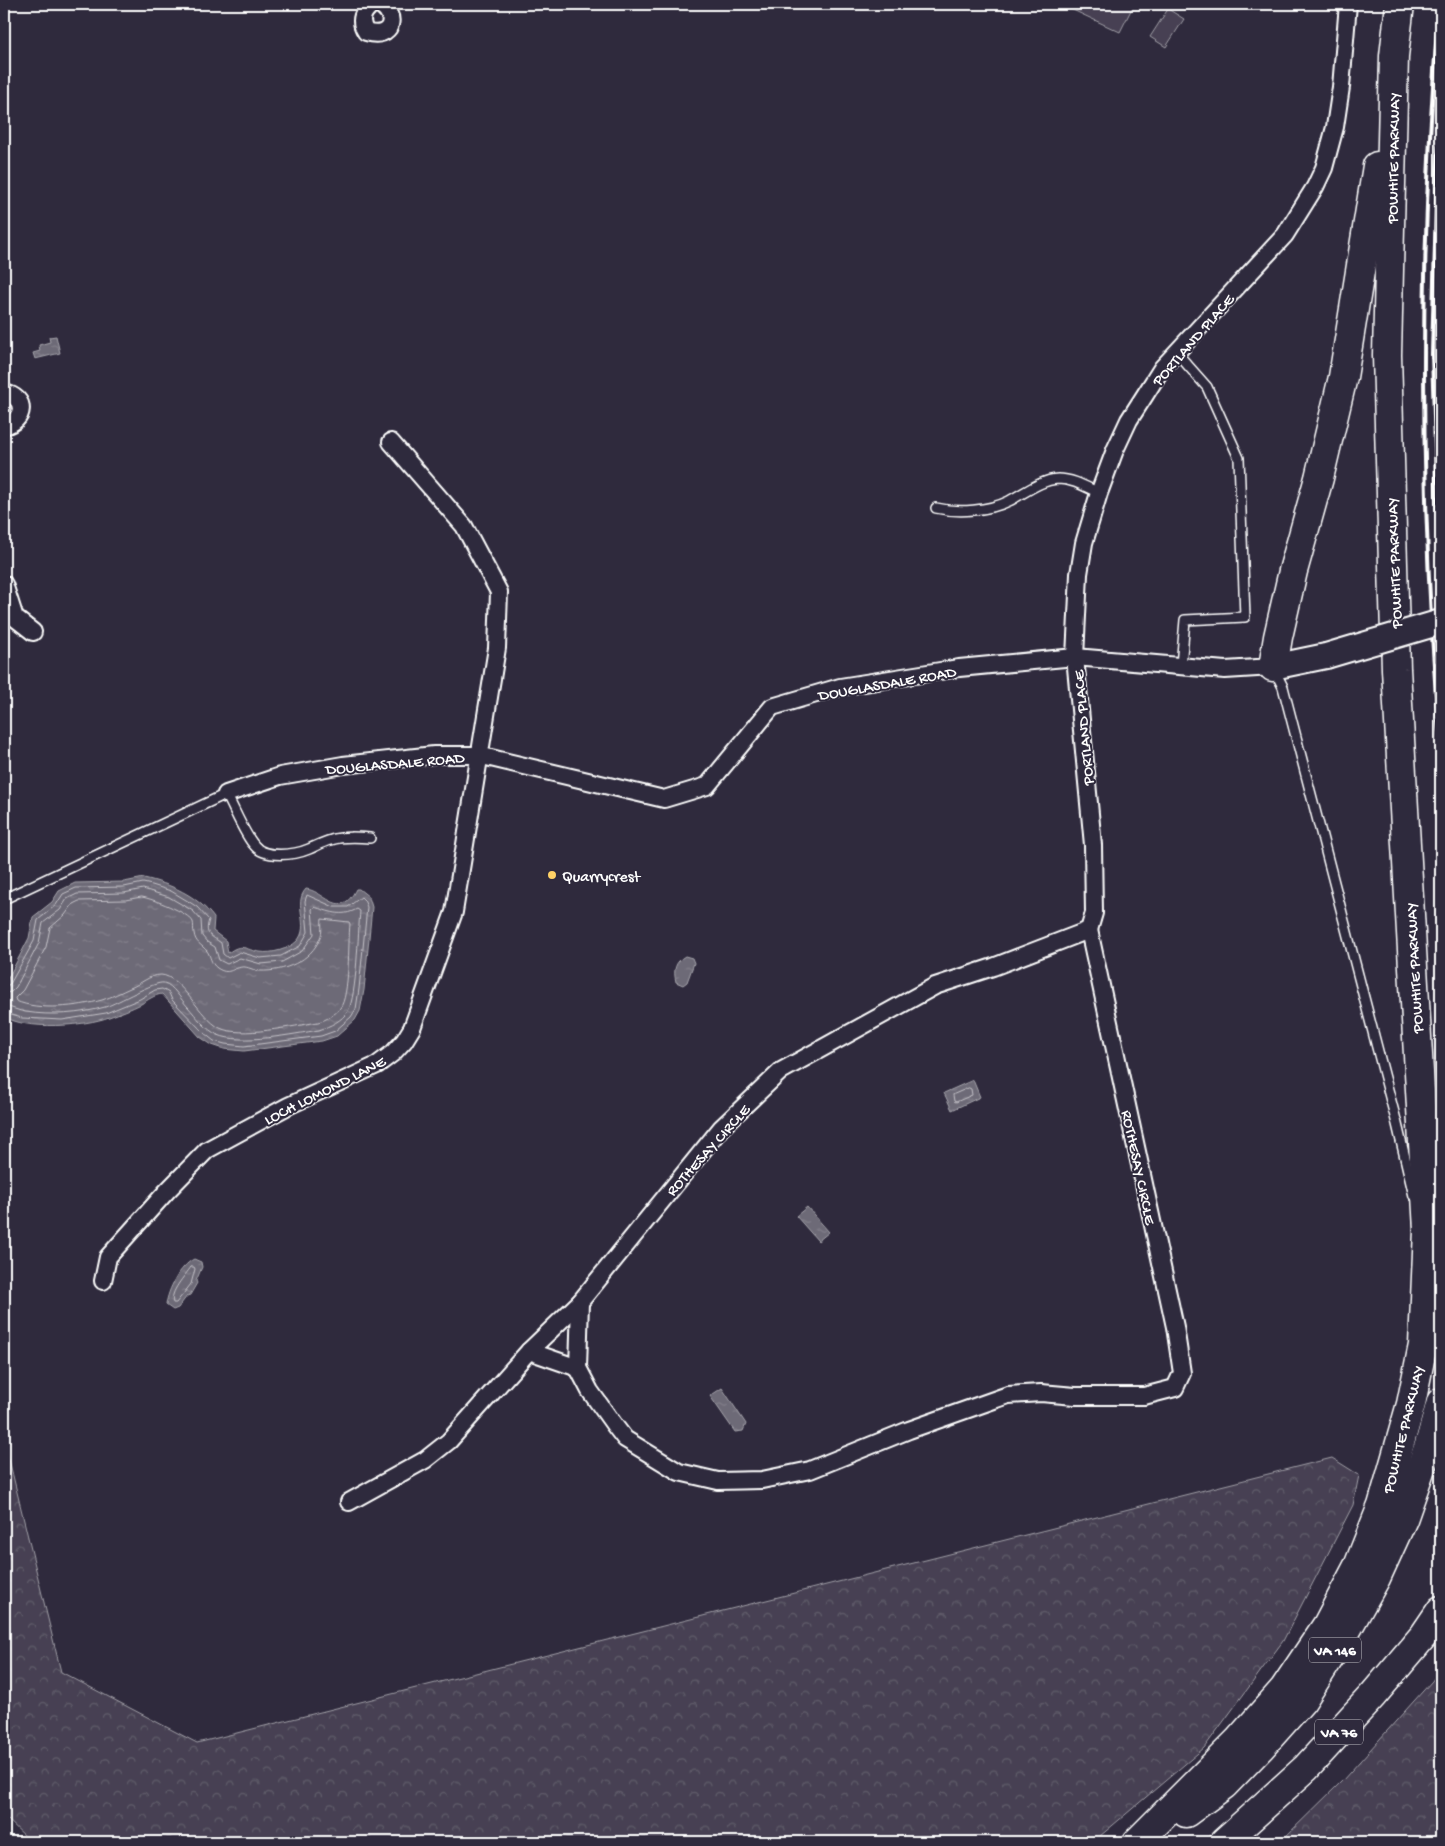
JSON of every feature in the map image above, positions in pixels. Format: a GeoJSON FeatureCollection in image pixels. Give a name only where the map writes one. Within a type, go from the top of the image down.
{"type":"FeatureCollection","features":[{"type":"Feature","properties":{"kind":"highway","name":"POWHITE PARKWAY"},"geometry":{"type":"LineString","coordinates":[[1137,1842],[1238,1741],[1284,1689],[1327,1625],[1359,1564],[1382,1506],[1411,1404],[1423,1345],[1428,1230],[1396,669],[1387,355],[1394,56],[1400,4]]}},
{"type":"Feature","properties":{"kind":"highway"},"geometry":{"type":"LineString","coordinates":[[1273,667],[1293,571],[1319,478],[1343,377],[1394,56]]}},
{"type":"Feature","properties":{"kind":"highway","name":"VA 146"},"geometry":{"type":"LineString","coordinates":[[1147,1842],[1224,1785],[1302,1701],[1344,1635],[1380,1569],[1403,1519],[1429,1445],[1441,1402]]}},
{"type":"Feature","properties":{"kind":"highway","name":"VA 76"},"geometry":{"type":"LineString","coordinates":[[1224,1842],[1306,1768],[1373,1695],[1424,1635],[1441,1610]]}},
{"type":"Feature","properties":{"kind":"street"},"geometry":{"type":"LineString","coordinates":[[373,4],[365,10],[362,26],[366,32],[376,35],[384,33],[390,26],[390,16],[385,7],[378,4]]}},
{"type":"Feature","properties":{"kind":"street","name":"PORTLAND PLACE"},"geometry":{"type":"LineString","coordinates":[[1089,930],[1094,913],[1093,845],[1075,657],[1079,574],[1084,543],[1098,493],[1115,450],[1129,420],[1162,368],[1285,235],[1315,187],[1324,168],[1335,127],[1342,87],[1348,4]]}},
{"type":"Feature","properties":{"kind":"street"},"geometry":{"type":"LineString","coordinates":[[4,393],[11,394],[18,399],[21,406],[19,415],[14,421],[4,426]]}},
{"type":"Feature","properties":{"kind":"street","name":"LOCH LOMOND LANE"},"geometry":{"type":"LineString","coordinates":[[103,1281],[108,1257],[167,1191],[207,1150],[288,1106],[377,1065],[393,1054],[412,1028],[454,912],[478,755],[497,648],[499,592],[464,526],[391,442]]}},
{"type":"Feature","properties":{"kind":"street"},"geometry":{"type":"LineString","coordinates":[[4,584],[15,618],[33,632]]}},
{"type":"Feature","properties":{"kind":"street","name":"DOUGLASDALE ROAD"},"geometry":{"type":"LineString","coordinates":[[226,794],[280,776],[343,765],[434,755],[478,755],[664,799],[707,786],[772,707],[840,687],[959,668],[1075,657],[1225,670],[1273,667],[1326,656],[1441,622]]}},
{"type":"Feature","properties":{"kind":"street","name":"ROTHESAY CIRCLE"},"geometry":{"type":"LineString","coordinates":[[349,1502],[425,1460],[449,1441],[529,1351],[580,1302],[721,1128],[781,1071],[935,986],[1089,930],[1175,1327],[1182,1372],[1175,1388],[1144,1396],[1075,1396],[1041,1393],[1008,1395],[909,1430],[810,1470],[762,1480],[718,1481],[679,1472],[625,1439],[590,1391],[578,1368],[580,1302]]}},
{"type":"Feature","properties":{"kind":"street"},"geometry":{"type":"LineString","coordinates":[[529,1351],[578,1368]]}},
{"type":"Feature","properties":{"kind":"lane"},"geometry":{"type":"LineString","coordinates":[[1176,352],[1207,387],[1239,458],[1245,617],[1185,620],[1182,666]]}},
{"type":"Feature","properties":{"kind":"lane"},"geometry":{"type":"LineString","coordinates":[[936,508],[947,510],[992,507],[1008,502],[1042,483],[1056,479],[1067,480],[1098,493]]}},
{"type":"Feature","properties":{"kind":"lane"},"geometry":{"type":"LineString","coordinates":[[1273,667],[1283,688],[1416,1206]]}},
{"type":"Feature","properties":{"kind":"lane"},"geometry":{"type":"LineString","coordinates":[[4,899],[226,794],[254,846],[263,852],[277,854],[292,853],[307,850],[334,839],[370,838]]}},
{"type":"Feature","properties":{"kind":"lane"},"geometry":{"type":"LineString","coordinates":[[1417,1216],[1426,1275]]}},
{"type":"Feature","properties":{"kind":"green space"},"geometry":{"type":"Polygon","coordinates":[[[1060,4],[1134,4],[1120,32],[1060,4]]]}},
{"type":"Feature","properties":{"kind":"green space"},"geometry":{"type":"Polygon","coordinates":[[[1168,9],[1184,19],[1166,47],[1150,37],[1168,9]]]}},
{"type":"Feature","properties":{"kind":"green space"},"geometry":{"type":"Polygon","coordinates":[[[4,1439],[61,1672],[197,1743],[1332,1458],[1359,1475],[1353,1505],[1283,1641],[1204,1748],[1093,1842],[31,1842],[4,1816],[4,1439]]]}},
{"type":"Feature","properties":{"kind":"green space"},"geometry":{"type":"Polygon","coordinates":[[[1441,1668],[1441,1842],[1280,1842],[1342,1781],[1432,1681],[1441,1668]]]}},
{"type":"Feature","properties":{"kind":"water"},"geometry":{"type":"Polygon","coordinates":[[[56,336],[60,353],[35,359],[33,353],[40,351],[39,345],[50,342],[49,337],[56,336]]]}},
{"type":"Feature","properties":{"kind":"water"},"geometry":{"type":"Polygon","coordinates":[[[144,878],[173,887],[200,903],[214,918],[213,931],[226,941],[228,953],[240,947],[260,952],[275,952],[294,944],[301,935],[301,901],[306,889],[338,904],[344,903],[356,889],[359,889],[369,897],[372,907],[364,990],[360,1011],[355,1020],[337,1036],[322,1041],[244,1051],[224,1049],[212,1045],[200,1037],[162,994],[121,1012],[86,1023],[55,1026],[26,1024],[13,1021],[4,1016],[4,986],[29,938],[33,917],[52,902],[59,891],[75,883],[124,882],[144,878]]]}},
{"type":"Feature","properties":{"kind":"water"},"geometry":{"type":"Polygon","coordinates":[[[685,956],[692,958],[694,963],[687,982],[683,985],[676,982],[675,970],[679,961],[685,956]]]}},
{"type":"Feature","properties":{"kind":"water"},"geometry":{"type":"Polygon","coordinates":[[[973,1080],[980,1097],[952,1110],[944,1093],[973,1080]]]}},
{"type":"Feature","properties":{"kind":"water"},"geometry":{"type":"Polygon","coordinates":[[[807,1207],[829,1232],[818,1241],[796,1216],[807,1207]]]}},
{"type":"Feature","properties":{"kind":"water"},"geometry":{"type":"Polygon","coordinates":[[[194,1259],[201,1262],[202,1267],[196,1281],[197,1283],[190,1295],[187,1296],[178,1308],[173,1310],[166,1305],[169,1292],[180,1272],[194,1259]]]}},
{"type":"Feature","properties":{"kind":"water"},"geometry":{"type":"Polygon","coordinates":[[[722,1388],[746,1424],[743,1431],[735,1432],[710,1396],[722,1388]]]}},
{"type":"Feature","properties":{"kind":"railway"},"geometry":{"type":"LineString","coordinates":[[1439,4],[1427,193],[1424,381],[1428,569],[1441,758]]}},
{"type":"Feature","properties":{"kind":"railway"},"geometry":{"type":"LineString","coordinates":[[1441,106],[1437,169],[1432,354],[1441,636]]}},
{"type":"Feature","properties":{"kind":"place","name":"Quarrycrest"},"geometry":{"type":"Point","coordinates":[552,875]}}]}
